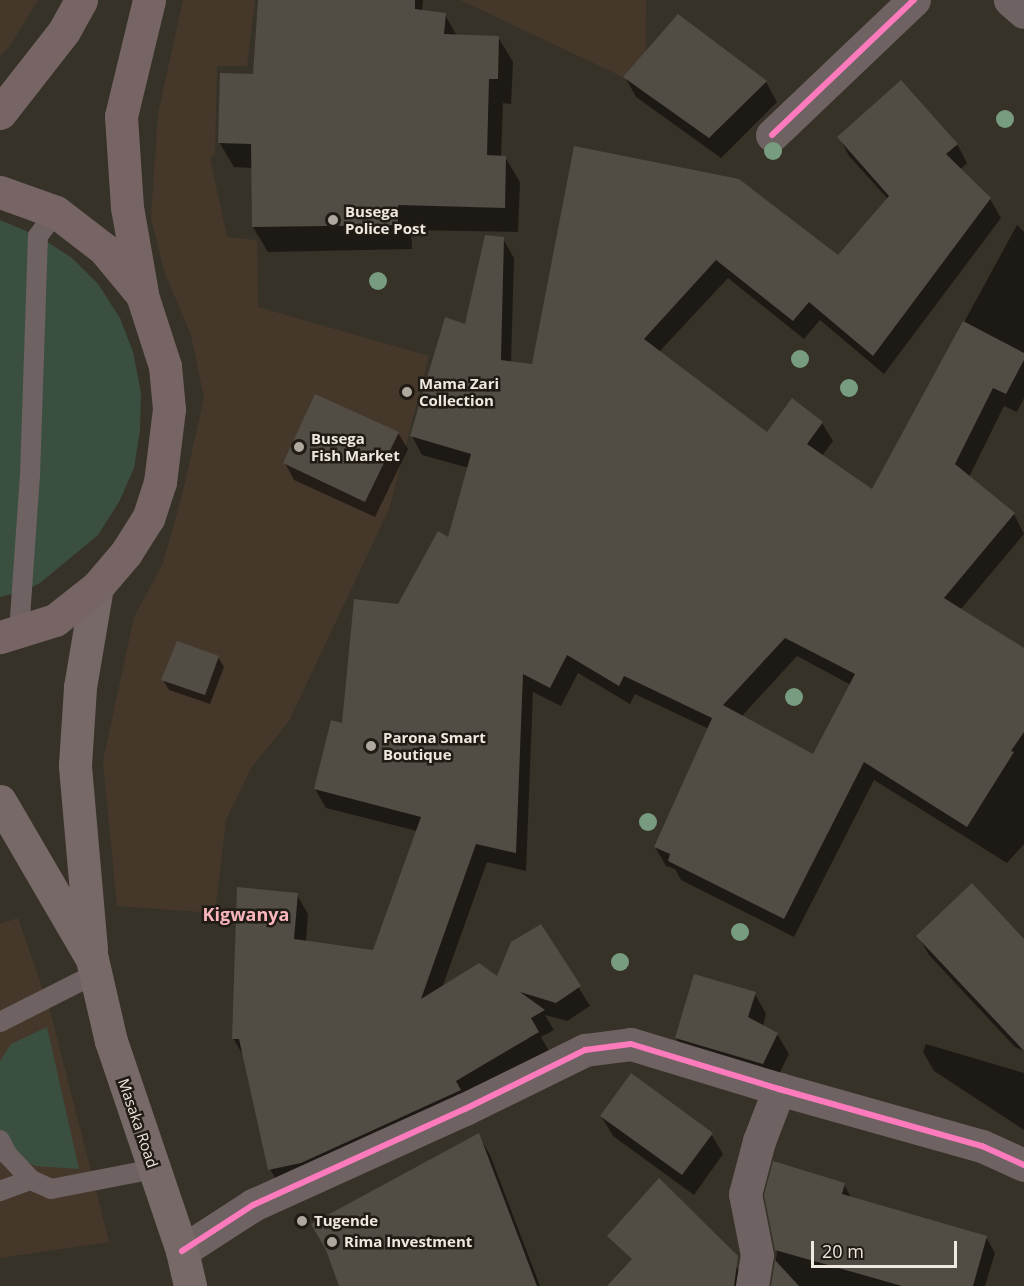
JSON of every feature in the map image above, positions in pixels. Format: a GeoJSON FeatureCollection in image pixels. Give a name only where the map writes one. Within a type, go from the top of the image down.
{"type":"FeatureCollection","features":[{"type":"Feature","properties":{"kind":"highway"},"geometry":{"type":"LineString","coordinates":[[0,113],[64,31],[81,0]]}},
{"type":"Feature","properties":{"kind":"highway"},"geometry":{"type":"LineString","coordinates":[[9,635],[55,620],[97,587],[126,553],[148,518],[160,482],[169,409],[165,366],[142,295],[127,207],[121,116],[149,0]]}},
{"type":"Feature","properties":{"kind":"highway"},"geometry":{"type":"LineString","coordinates":[[0,192],[56,212],[104,249],[142,295]]}},
{"type":"Feature","properties":{"kind":"main road"},"geometry":{"type":"LineString","coordinates":[[94,966],[75,765],[80,687],[97,587]]}},
{"type":"Feature","properties":{"kind":"main road"},"geometry":{"type":"LineString","coordinates":[[0,801],[94,966]]}},
{"type":"Feature","properties":{"kind":"main road","name":"Masaka Road"},"geometry":{"type":"LineString","coordinates":[[94,966],[111,1041],[182,1251],[190,1286]]}},
{"type":"Feature","properties":{"kind":"street"},"geometry":{"type":"LineString","coordinates":[[772,135],[914,0]]}},
{"type":"Feature","properties":{"kind":"street"},"geometry":{"type":"LineString","coordinates":[[1010,0],[1024,12]]}},
{"type":"Feature","properties":{"kind":"street"},"geometry":{"type":"LineString","coordinates":[[182,1251],[253,1205],[465,1109],[585,1050],[631,1044],[779,1089],[982,1146],[1024,1165]]}},
{"type":"Feature","properties":{"kind":"street"},"geometry":{"type":"LineString","coordinates":[[753,1286],[757,1255],[745,1194],[759,1141],[779,1089]]}},
{"type":"Feature","properties":{"kind":"lane"},"geometry":{"type":"LineString","coordinates":[[9,635],[30,476],[38,236],[56,212]]}},
{"type":"Feature","properties":{"kind":"lane"},"geometry":{"type":"LineString","coordinates":[[0,1022],[94,966]]}},
{"type":"Feature","properties":{"kind":"lane"},"geometry":{"type":"LineString","coordinates":[[0,1140],[7,1154],[31,1180],[51,1190],[154,1169]]}},
{"type":"Feature","properties":{"kind":"lane"},"geometry":{"type":"LineString","coordinates":[[0,1191],[31,1180]]}},
{"type":"Feature","properties":{"kind":"shaded area"},"geometry":{"type":"Polygon","coordinates":[[[0,0],[38,0],[9,47],[0,56],[0,0]]]}},
{"type":"Feature","properties":{"kind":"shaded area","name":"Busega Fish Market"},"geometry":{"type":"Polygon","coordinates":[[[183,0],[255,0],[247,66],[217,66],[215,155],[210,158],[227,237],[257,240],[258,307],[429,356],[389,509],[289,721],[251,768],[226,820],[215,913],[117,906],[103,761],[134,617],[163,563],[182,496],[204,398],[191,335],[164,271],[151,217],[158,114],[183,0]]]}},
{"type":"Feature","properties":{"kind":"shaded area"},"geometry":{"type":"Polygon","coordinates":[[[460,0],[646,0],[645,87],[623,77],[460,0]]]}},
{"type":"Feature","properties":{"kind":"shaded area"},"geometry":{"type":"Polygon","coordinates":[[[18,918],[50,1010],[109,1242],[0,1258],[0,924],[18,918]]]}},
{"type":"Feature","properties":{"kind":"green space"},"geometry":{"type":"Polygon","coordinates":[[[0,220],[38,236],[72,258],[98,284],[120,318],[133,352],[141,393],[140,430],[134,468],[119,502],[98,535],[40,583],[24,591],[0,597],[0,220]]]}},
{"type":"Feature","properties":{"kind":"green space"},"geometry":{"type":"Polygon","coordinates":[[[47,1027],[79,1169],[35,1166],[10,1154],[0,1134],[0,1061],[11,1044],[47,1027]]]}},
{"type":"Feature","properties":{"kind":"building"},"geometry":{"type":"Polygon","coordinates":[[[258,0],[415,0],[415,9],[446,13],[444,34],[499,36],[498,79],[489,79],[487,155],[506,156],[505,208],[398,205],[398,225],[252,227],[251,144],[218,143],[220,73],[253,74],[258,0]]]}},
{"type":"Feature","properties":{"kind":"building"},"geometry":{"type":"Polygon","coordinates":[[[678,14],[767,81],[709,138],[623,77],[678,14]]]}},
{"type":"Feature","properties":{"kind":"building"},"geometry":{"type":"Polygon","coordinates":[[[901,80],[958,144],[946,154],[991,198],[873,356],[809,302],[793,321],[716,260],[644,339],[767,432],[792,398],[823,422],[807,444],[872,489],[963,321],[1024,353],[1024,360],[1006,394],[993,388],[955,464],[1015,513],[944,598],[1024,648],[1024,732],[1011,751],[1014,752],[967,827],[864,762],[784,919],[668,861],[670,854],[654,847],[713,716],[712,718],[624,676],[619,686],[567,655],[550,688],[523,674],[516,853],[476,844],[421,999],[479,963],[497,976],[511,942],[541,924],[581,986],[556,1003],[520,992],[545,1010],[531,1018],[539,1032],[456,1081],[461,1090],[301,1163],[268,1170],[239,1039],[232,1039],[237,887],[298,893],[294,939],[373,950],[421,817],[314,789],[331,720],[342,723],[354,599],[398,604],[438,531],[448,537],[471,454],[410,436],[445,317],[465,324],[485,235],[504,237],[501,360],[532,364],[574,146],[739,179],[838,255],[889,196],[837,137],[901,80]],[[785,638],[723,705],[813,754],[855,674],[785,638]]]}},
{"type":"Feature","properties":{"kind":"building"},"geometry":{"type":"Polygon","coordinates":[[[315,394],[399,432],[365,502],[283,463],[315,394]]]}},
{"type":"Feature","properties":{"kind":"building"},"geometry":{"type":"Polygon","coordinates":[[[177,641],[219,656],[205,695],[161,680],[177,641]]]}},
{"type":"Feature","properties":{"kind":"building"},"geometry":{"type":"Polygon","coordinates":[[[972,883],[1024,939],[1024,1051],[916,936],[972,883]]]}},
{"type":"Feature","properties":{"kind":"building"},"geometry":{"type":"Polygon","coordinates":[[[694,974],[756,992],[748,1017],[778,1033],[763,1064],[675,1038],[694,974]]]}},
{"type":"Feature","properties":{"kind":"building"},"geometry":{"type":"Polygon","coordinates":[[[631,1073],[713,1133],[682,1175],[600,1116],[631,1073]]]}},
{"type":"Feature","properties":{"kind":"building"},"geometry":{"type":"Polygon","coordinates":[[[479,1133],[537,1286],[339,1286],[326,1250],[311,1224],[479,1133]]]}},
{"type":"Feature","properties":{"kind":"building"},"geometry":{"type":"Polygon","coordinates":[[[773,1161],[845,1183],[842,1194],[987,1236],[973,1286],[902,1286],[775,1250],[764,1195],[773,1161]]]}},
{"type":"Feature","properties":{"kind":"building"},"geometry":{"type":"Polygon","coordinates":[[[659,1178],[738,1256],[734,1286],[607,1286],[632,1259],[607,1236],[659,1178]]]}},
{"type":"Feature","properties":{"kind":"building"},"geometry":{"type":"Polygon","coordinates":[[[775,1260],[799,1286],[771,1286],[775,1260]]]}},
{"type":"Feature","properties":{"kind":"cycle path"},"geometry":{"type":"LineString","coordinates":[[772,135],[914,0]]}},
{"type":"Feature","properties":{"kind":"cycle path"},"geometry":{"type":"LineString","coordinates":[[182,1251],[253,1205],[465,1109],[585,1050],[631,1044],[779,1089],[982,1146],[1024,1165]]}},
{"type":"Feature","properties":{"kind":"place","name":"Busega Police Post"},"geometry":{"type":"Point","coordinates":[333,220]}},
{"type":"Feature","properties":{"kind":"place","name":"Mama Zari Collection"},"geometry":{"type":"Point","coordinates":[407,392]}},
{"type":"Feature","properties":{"kind":"place","name":"Busega Fish Market"},"geometry":{"type":"Point","coordinates":[299,447]}},
{"type":"Feature","properties":{"kind":"place","name":"Parona Smart Boutique"},"geometry":{"type":"Point","coordinates":[371,746]}},
{"type":"Feature","properties":{"kind":"place","name":"Tugende"},"geometry":{"type":"Point","coordinates":[302,1221]}},
{"type":"Feature","properties":{"kind":"place","name":"Rima Investment"},"geometry":{"type":"Point","coordinates":[332,1242]}},
{"type":"Feature","properties":{"kind":"district","name":"Kigwanya"},"geometry":{"type":"Point","coordinates":[246,914]}}]}
